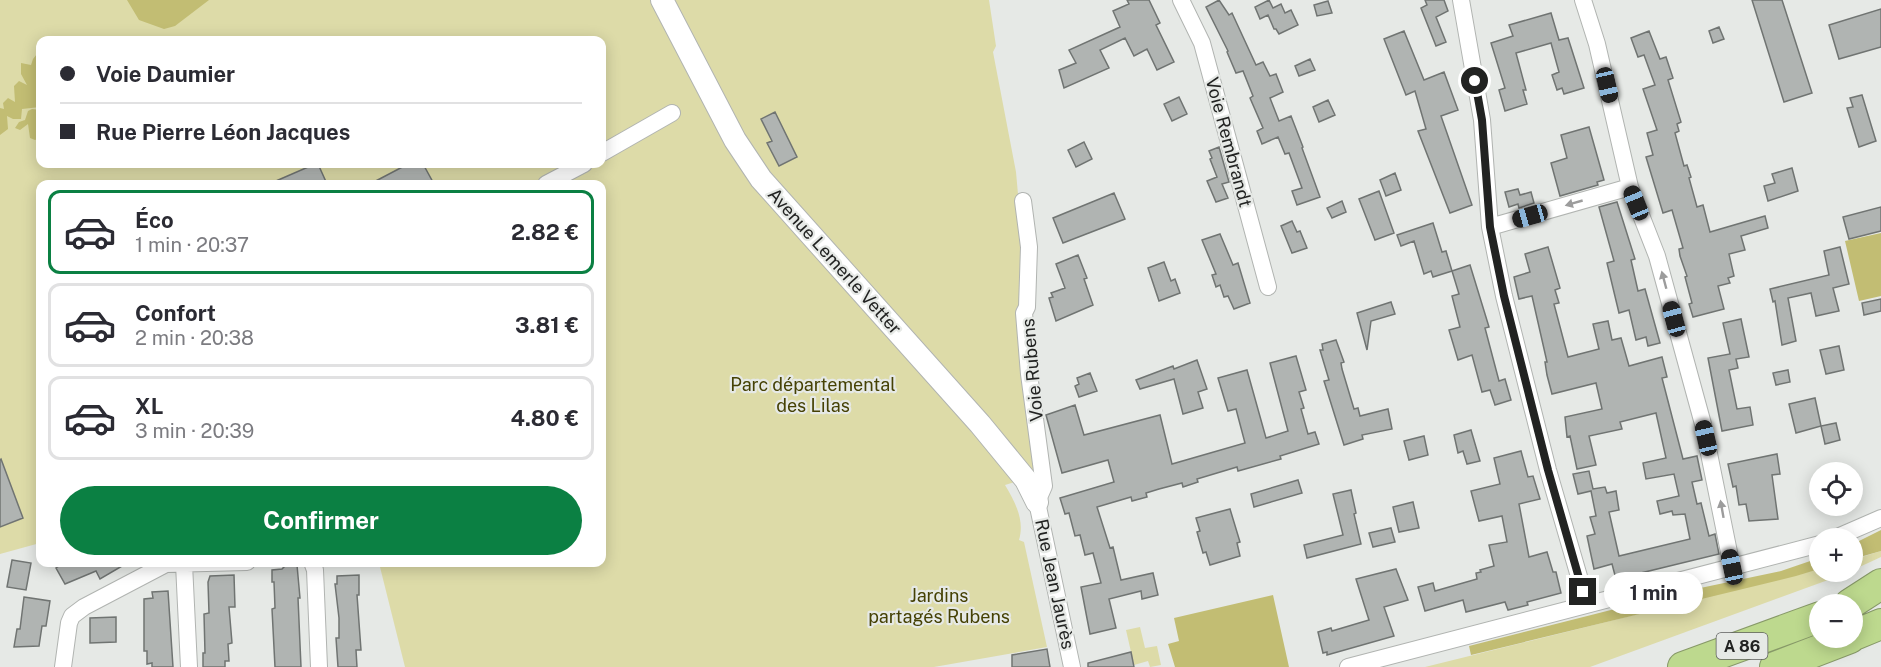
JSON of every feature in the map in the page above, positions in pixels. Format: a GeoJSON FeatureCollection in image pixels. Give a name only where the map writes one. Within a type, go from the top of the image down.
{"type":"FeatureCollection","features":[{"type":"Feature","properties":{"kind":"highway"},"geometry":{"type":"LineString","coordinates":[[1863,596],[1881,584]]}},
{"type":"Feature","properties":{"kind":"highway"},"geometry":{"type":"LineString","coordinates":[[1863,599],[1881,591]]}},
{"type":"Feature","properties":{"kind":"highway","name":"A 86"},"geometry":{"type":"LineString","coordinates":[[1683,667],[1809,621]]}},
{"type":"Feature","properties":{"kind":"highway","name":"A 86"},"geometry":{"type":"LineString","coordinates":[[1863,632],[1881,624]]}},
{"type":"Feature","properties":{"kind":"highway"},"geometry":{"type":"LineString","coordinates":[[1863,637],[1881,637]]}},
{"type":"Feature","properties":{"kind":"highway","name":"A 86"},"geometry":{"type":"LineString","coordinates":[[1775,667],[1824,648]]}},
{"type":"Feature","properties":{"kind":"street","name":"Avenue Lemerle Vetter"},"geometry":{"type":"LineString","coordinates":[[662,0],[735,140],[761,179],[980,424],[1026,480],[1037,502]]}},
{"type":"Feature","properties":{"kind":"street","name":"Voie Rembrandt"},"geometry":{"type":"LineString","coordinates":[[1181,0],[1202,42],[1268,287]]}},
{"type":"Feature","properties":{"kind":"street"},"geometry":{"type":"LineString","coordinates":[[1461,0],[1482,120],[1490,227],[1504,296],[1548,470],[1587,604]]}},
{"type":"Feature","properties":{"kind":"street"},"geometry":{"type":"LineString","coordinates":[[1583,0],[1598,44],[1630,187],[1663,275],[1703,424],[1732,567]]}},
{"type":"Feature","properties":{"kind":"street"},"geometry":{"type":"LineString","coordinates":[[606,151],[672,113]]}},
{"type":"Feature","properties":{"kind":"street"},"geometry":{"type":"LineString","coordinates":[[554,180],[576,168]]}},
{"type":"Feature","properties":{"kind":"street"},"geometry":{"type":"LineString","coordinates":[[1490,227],[1630,187]]}},
{"type":"Feature","properties":{"kind":"street","name":"Voie Rubens"},"geometry":{"type":"LineString","coordinates":[[1023,201],[1029,247],[1027,307],[1024,313],[1029,374],[1044,486],[1037,502]]}},
{"type":"Feature","properties":{"kind":"street","name":"Rue Jean Jaurès"},"geometry":{"type":"LineString","coordinates":[[1037,502],[1072,667]]}},
{"type":"Feature","properties":{"kind":"street"},"geometry":{"type":"LineString","coordinates":[[1858,528],[1881,518]]}},
{"type":"Feature","properties":{"kind":"street"},"geometry":{"type":"LineString","coordinates":[[1348,667],[1809,547]]}},
{"type":"Feature","properties":{"kind":"street"},"geometry":{"type":"LineString","coordinates":[[63,667],[72,616],[160,567]]}},
{"type":"Feature","properties":{"kind":"street"},"geometry":{"type":"LineString","coordinates":[[184,567],[189,667]]}},
{"type":"Feature","properties":{"kind":"street"},"geometry":{"type":"LineString","coordinates":[[314,567],[319,667]]}},
{"type":"Feature","properties":{"kind":"green space","name":"Parc départemental des Lilas"},"geometry":{"type":"Polygon","coordinates":[[[0,0],[989,0],[996,46],[993,52],[1016,172],[1024,261],[1021,306],[1016,308],[1040,474],[1005,485],[1020,518],[1019,540],[1024,542],[1047,647],[934,667],[405,667],[380,567],[606,567],[606,180],[36,180],[36,544],[0,554],[0,0]]]}},
{"type":"Feature","properties":{"kind":"green space"},"geometry":{"type":"Polygon","coordinates":[[[1881,551],[1881,557],[1863,565],[1863,557],[1881,551]]]}},
{"type":"Feature","properties":{"kind":"green space"},"geometry":{"type":"Polygon","coordinates":[[[1809,571],[1809,582],[1823,582],[1590,667],[1425,667],[1809,571]]]}},
{"type":"Feature","properties":{"kind":"green space"},"geometry":{"type":"Polygon","coordinates":[[[1140,627],[1145,648],[1157,646],[1161,665],[1150,667],[1148,661],[1134,665],[1126,630],[1140,627]]]}},
{"type":"Feature","properties":{"kind":"shaded area"},"geometry":{"type":"Polygon","coordinates":[[[127,0],[209,0],[175,26],[164,29],[139,20],[127,0]]]}},
{"type":"Feature","properties":{"kind":"shaded area"},"geometry":{"type":"Polygon","coordinates":[[[36,55],[36,107],[22,109],[21,119],[7,116],[8,129],[0,135],[0,108],[4,109],[3,103],[8,98],[15,102],[14,86],[19,81],[27,85],[21,74],[21,63],[31,65],[36,55]]]}},
{"type":"Feature","properties":{"kind":"shaded area"},"geometry":{"type":"Polygon","coordinates":[[[36,110],[35,140],[30,138],[28,124],[20,130],[15,128],[19,122],[25,120],[28,111],[36,110]]]}},
{"type":"Feature","properties":{"kind":"shaded area"},"geometry":{"type":"Polygon","coordinates":[[[1881,233],[1881,296],[1859,301],[1845,241],[1881,233]]]}},
{"type":"Feature","properties":{"kind":"shaded area"},"geometry":{"type":"Polygon","coordinates":[[[1881,530],[1881,551],[1863,556],[1863,539],[1881,530]]]}},
{"type":"Feature","properties":{"kind":"shaded area"},"geometry":{"type":"Polygon","coordinates":[[[1809,561],[1809,572],[1796,576],[1471,655],[1469,646],[1686,591],[1781,571],[1809,561]]]}},
{"type":"Feature","properties":{"kind":"shaded area"},"geometry":{"type":"Polygon","coordinates":[[[1273,595],[1289,667],[1175,667],[1168,644],[1179,641],[1174,618],[1273,595]]]}},
{"type":"Feature","properties":{"kind":"building"},"geometry":{"type":"Polygon","coordinates":[[[1127,0],[1149,0],[1160,23],[1156,25],[1174,62],[1157,70],[1147,49],[1134,56],[1125,38],[1100,50],[1109,68],[1064,88],[1059,70],[1076,63],[1069,50],[1120,27],[1113,11],[1129,4],[1127,0]]]}},
{"type":"Feature","properties":{"kind":"building"},"geometry":{"type":"Polygon","coordinates":[[[1219,0],[1229,15],[1232,13],[1256,65],[1263,62],[1270,76],[1276,74],[1283,92],[1270,98],[1279,121],[1291,116],[1320,197],[1297,205],[1292,191],[1302,188],[1289,153],[1285,154],[1278,137],[1262,144],[1257,131],[1263,128],[1250,98],[1253,96],[1243,71],[1236,73],[1228,51],[1206,7],[1219,0]]]}},
{"type":"Feature","properties":{"kind":"building"},"geometry":{"type":"Polygon","coordinates":[[[1269,0],[1273,8],[1281,4],[1285,13],[1291,10],[1298,25],[1279,34],[1274,29],[1268,15],[1260,19],[1255,7],[1269,0]]]}},
{"type":"Feature","properties":{"kind":"building"},"geometry":{"type":"Polygon","coordinates":[[[1425,0],[1444,0],[1448,11],[1436,17],[1446,42],[1436,46],[1421,8],[1427,5],[1425,0]]]}},
{"type":"Feature","properties":{"kind":"building"},"geometry":{"type":"Polygon","coordinates":[[[1752,0],[1782,0],[1812,93],[1784,102],[1752,0]]]}},
{"type":"Feature","properties":{"kind":"building"},"geometry":{"type":"Polygon","coordinates":[[[1328,1],[1332,13],[1317,16],[1314,5],[1328,1]]]}},
{"type":"Feature","properties":{"kind":"building"},"geometry":{"type":"Polygon","coordinates":[[[1881,9],[1881,47],[1839,59],[1829,25],[1881,9]]]}},
{"type":"Feature","properties":{"kind":"building"},"geometry":{"type":"Polygon","coordinates":[[[1551,13],[1559,40],[1568,38],[1584,88],[1564,94],[1562,88],[1557,90],[1552,75],[1559,72],[1551,43],[1516,53],[1526,90],[1523,90],[1527,104],[1505,111],[1499,90],[1505,88],[1491,43],[1513,36],[1509,25],[1551,13]]]}},
{"type":"Feature","properties":{"kind":"building"},"geometry":{"type":"Polygon","coordinates":[[[1719,27],[1724,39],[1713,43],[1709,31],[1719,27]]]}},
{"type":"Feature","properties":{"kind":"building"},"geometry":{"type":"Polygon","coordinates":[[[1404,31],[1424,80],[1444,72],[1458,110],[1441,116],[1472,205],[1450,213],[1418,131],[1426,129],[1415,91],[1406,95],[1384,39],[1404,31]]]}},
{"type":"Feature","properties":{"kind":"building"},"geometry":{"type":"Polygon","coordinates":[[[1649,31],[1660,59],[1666,57],[1673,78],[1668,80],[1681,122],[1677,124],[1679,131],[1675,133],[1684,166],[1687,165],[1691,177],[1689,178],[1697,207],[1703,205],[1710,232],[1765,216],[1768,228],[1741,236],[1745,250],[1729,254],[1734,276],[1728,278],[1730,283],[1718,286],[1724,309],[1693,317],[1685,277],[1687,276],[1680,256],[1679,249],[1683,248],[1672,210],[1663,213],[1646,157],[1653,155],[1647,133],[1657,130],[1643,89],[1655,85],[1644,55],[1638,57],[1631,38],[1649,31]]]}},
{"type":"Feature","properties":{"kind":"building"},"geometry":{"type":"Polygon","coordinates":[[[1310,59],[1315,70],[1299,76],[1295,66],[1310,59]]]}},
{"type":"Feature","properties":{"kind":"building"},"geometry":{"type":"Polygon","coordinates":[[[1862,95],[1876,141],[1859,147],[1847,108],[1853,107],[1850,98],[1862,95]]]}},
{"type":"Feature","properties":{"kind":"building"},"geometry":{"type":"Polygon","coordinates":[[[1179,97],[1187,114],[1172,121],[1164,104],[1179,97]]]}},
{"type":"Feature","properties":{"kind":"building"},"geometry":{"type":"Polygon","coordinates":[[[1328,100],[1335,115],[1319,122],[1313,107],[1328,100]]]}},
{"type":"Feature","properties":{"kind":"building"},"geometry":{"type":"Polygon","coordinates":[[[775,112],[797,157],[779,166],[767,143],[772,141],[761,119],[775,112]]]}},
{"type":"Feature","properties":{"kind":"building"},"geometry":{"type":"Polygon","coordinates":[[[1589,127],[1604,180],[1597,182],[1598,185],[1560,196],[1551,163],[1567,158],[1561,135],[1589,127]]]}},
{"type":"Feature","properties":{"kind":"building"},"geometry":{"type":"Polygon","coordinates":[[[1084,142],[1092,159],[1076,167],[1068,150],[1084,142]]]}},
{"type":"Feature","properties":{"kind":"building"},"geometry":{"type":"Polygon","coordinates":[[[1219,147],[1229,182],[1222,184],[1228,198],[1216,202],[1207,181],[1217,177],[1209,151],[1219,147]]]}},
{"type":"Feature","properties":{"kind":"building"},"geometry":{"type":"Polygon","coordinates":[[[306,168],[320,168],[325,180],[278,180],[306,168]]]}},
{"type":"Feature","properties":{"kind":"building"},"geometry":{"type":"Polygon","coordinates":[[[400,168],[425,168],[432,180],[378,180],[400,168]]]}},
{"type":"Feature","properties":{"kind":"building"},"geometry":{"type":"Polygon","coordinates":[[[1792,168],[1798,191],[1768,201],[1764,186],[1775,183],[1772,174],[1792,168]]]}},
{"type":"Feature","properties":{"kind":"building"},"geometry":{"type":"Polygon","coordinates":[[[1395,173],[1401,190],[1386,196],[1380,180],[1395,173]]]}},
{"type":"Feature","properties":{"kind":"building"},"geometry":{"type":"Polygon","coordinates":[[[1518,189],[1520,195],[1531,192],[1534,203],[1519,208],[1518,204],[1509,207],[1505,192],[1518,189]]]}},
{"type":"Feature","properties":{"kind":"building"},"geometry":{"type":"Polygon","coordinates":[[[1379,191],[1394,233],[1375,240],[1359,199],[1379,191]]]}},
{"type":"Feature","properties":{"kind":"building"},"geometry":{"type":"Polygon","coordinates":[[[1114,193],[1125,219],[1063,243],[1053,218],[1114,193]]]}},
{"type":"Feature","properties":{"kind":"building"},"geometry":{"type":"Polygon","coordinates":[[[1342,201],[1346,212],[1332,218],[1327,208],[1342,201]]]}},
{"type":"Feature","properties":{"kind":"building"},"geometry":{"type":"Polygon","coordinates":[[[1617,202],[1635,259],[1631,260],[1638,291],[1645,289],[1660,343],[1648,346],[1646,337],[1636,340],[1629,310],[1619,313],[1607,263],[1614,261],[1599,207],[1617,202]]]}},
{"type":"Feature","properties":{"kind":"building"},"geometry":{"type":"Polygon","coordinates":[[[1881,207],[1881,231],[1849,239],[1843,217],[1881,207]]]}},
{"type":"Feature","properties":{"kind":"building"},"geometry":{"type":"Polygon","coordinates":[[[1292,221],[1297,232],[1300,231],[1307,248],[1292,253],[1281,226],[1292,221]]]}},
{"type":"Feature","properties":{"kind":"building"},"geometry":{"type":"Polygon","coordinates":[[[1433,223],[1442,252],[1446,251],[1452,271],[1433,277],[1431,271],[1424,274],[1414,241],[1401,246],[1397,235],[1433,223]]]}},
{"type":"Feature","properties":{"kind":"building"},"geometry":{"type":"Polygon","coordinates":[[[1220,234],[1233,265],[1238,263],[1250,303],[1234,309],[1228,296],[1224,297],[1220,285],[1216,287],[1212,275],[1216,274],[1202,240],[1220,234]]]}},
{"type":"Feature","properties":{"kind":"building"},"geometry":{"type":"Polygon","coordinates":[[[1548,247],[1560,288],[1555,290],[1559,303],[1554,304],[1568,357],[1599,349],[1593,324],[1608,321],[1612,340],[1621,338],[1629,366],[1662,357],[1667,377],[1662,378],[1683,459],[1697,456],[1702,480],[1692,482],[1697,504],[1701,503],[1709,536],[1715,534],[1719,554],[1616,579],[1612,564],[1594,569],[1587,536],[1595,534],[1590,517],[1596,516],[1591,491],[1578,494],[1573,474],[1589,471],[1593,489],[1605,487],[1607,493],[1616,491],[1619,510],[1609,512],[1619,556],[1690,539],[1685,514],[1673,515],[1672,511],[1660,514],[1657,501],[1679,496],[1674,474],[1646,479],[1643,463],[1666,458],[1656,413],[1620,422],[1622,429],[1589,436],[1596,465],[1577,469],[1570,436],[1567,437],[1565,417],[1602,409],[1596,383],[1552,394],[1532,296],[1519,299],[1514,277],[1530,272],[1525,254],[1548,247]]]}},
{"type":"Feature","properties":{"kind":"building"},"geometry":{"type":"Polygon","coordinates":[[[1840,247],[1849,284],[1833,288],[1839,311],[1816,316],[1811,293],[1788,298],[1796,341],[1782,345],[1775,301],[1773,302],[1770,289],[1829,275],[1824,251],[1840,247]]]}},
{"type":"Feature","properties":{"kind":"building"},"geometry":{"type":"Polygon","coordinates":[[[1078,255],[1087,278],[1084,279],[1093,305],[1056,321],[1049,298],[1053,297],[1051,293],[1065,288],[1056,264],[1078,255]]]}},
{"type":"Feature","properties":{"kind":"building"},"geometry":{"type":"Polygon","coordinates":[[[1164,262],[1171,281],[1175,279],[1180,293],[1159,301],[1148,268],[1164,262]]]}},
{"type":"Feature","properties":{"kind":"building"},"geometry":{"type":"Polygon","coordinates":[[[1470,265],[1489,327],[1485,328],[1499,381],[1505,379],[1511,400],[1495,405],[1490,390],[1482,392],[1472,355],[1458,360],[1449,330],[1460,327],[1452,296],[1459,294],[1452,271],[1470,265]]]}},
{"type":"Feature","properties":{"kind":"building"},"geometry":{"type":"Polygon","coordinates":[[[1881,299],[1881,311],[1864,315],[1862,303],[1881,299]]]}},
{"type":"Feature","properties":{"kind":"building"},"geometry":{"type":"Polygon","coordinates":[[[1391,302],[1395,314],[1371,321],[1367,350],[1357,313],[1391,302]]]}},
{"type":"Feature","properties":{"kind":"building"},"geometry":{"type":"Polygon","coordinates":[[[1741,319],[1749,357],[1736,359],[1738,368],[1729,370],[1737,409],[1750,407],[1753,425],[1722,431],[1708,358],[1730,354],[1723,323],[1741,319]]]}},
{"type":"Feature","properties":{"kind":"building"},"geometry":{"type":"Polygon","coordinates":[[[1336,340],[1344,362],[1341,363],[1342,369],[1354,409],[1358,408],[1360,416],[1388,409],[1392,429],[1362,435],[1363,439],[1344,445],[1324,381],[1329,380],[1320,350],[1323,350],[1322,344],[1336,340]]]}},
{"type":"Feature","properties":{"kind":"building"},"geometry":{"type":"Polygon","coordinates":[[[1839,346],[1844,370],[1826,374],[1820,350],[1839,346]]]}},
{"type":"Feature","properties":{"kind":"building"},"geometry":{"type":"Polygon","coordinates":[[[1296,356],[1306,390],[1299,392],[1304,408],[1301,409],[1308,434],[1315,432],[1319,444],[1280,456],[1281,459],[1238,471],[1237,467],[1197,479],[1198,482],[1183,487],[1182,483],[1146,493],[1147,497],[1132,501],[1131,497],[1097,507],[1110,548],[1113,547],[1121,580],[1153,573],[1158,595],[1142,599],[1141,591],[1109,599],[1116,628],[1090,634],[1081,587],[1101,583],[1093,553],[1085,555],[1080,535],[1075,536],[1069,513],[1065,514],[1060,498],[1114,482],[1108,460],[1062,473],[1046,415],[1075,405],[1084,435],[1160,415],[1172,464],[1245,443],[1236,409],[1228,411],[1218,378],[1247,370],[1266,438],[1288,431],[1270,363],[1296,356]]]}},
{"type":"Feature","properties":{"kind":"building"},"geometry":{"type":"Polygon","coordinates":[[[1197,360],[1207,389],[1198,392],[1203,408],[1183,414],[1174,379],[1140,389],[1136,380],[1173,366],[1174,369],[1197,360]]]}},
{"type":"Feature","properties":{"kind":"building"},"geometry":{"type":"Polygon","coordinates":[[[1788,370],[1790,382],[1776,385],[1773,373],[1788,370]]]}},
{"type":"Feature","properties":{"kind":"building"},"geometry":{"type":"Polygon","coordinates":[[[1090,373],[1097,391],[1079,397],[1075,386],[1079,384],[1077,378],[1090,373]]]}},
{"type":"Feature","properties":{"kind":"building"},"geometry":{"type":"Polygon","coordinates":[[[1815,398],[1821,426],[1796,433],[1789,404],[1815,398]]]}},
{"type":"Feature","properties":{"kind":"building"},"geometry":{"type":"Polygon","coordinates":[[[1836,423],[1840,440],[1825,444],[1821,426],[1836,423]]]}},
{"type":"Feature","properties":{"kind":"building"},"geometry":{"type":"Polygon","coordinates":[[[1471,430],[1480,461],[1467,464],[1463,451],[1458,453],[1454,435],[1471,430]]]}},
{"type":"Feature","properties":{"kind":"building"},"geometry":{"type":"Polygon","coordinates":[[[1424,436],[1428,455],[1409,460],[1404,441],[1424,436]]]}},
{"type":"Feature","properties":{"kind":"building"},"geometry":{"type":"Polygon","coordinates":[[[1521,451],[1528,477],[1533,476],[1540,499],[1519,504],[1529,557],[1547,552],[1553,572],[1556,572],[1561,593],[1527,602],[1528,605],[1508,610],[1505,602],[1466,612],[1463,600],[1425,611],[1418,587],[1433,583],[1435,591],[1477,579],[1476,573],[1494,566],[1489,545],[1507,542],[1502,516],[1479,521],[1471,491],[1500,484],[1494,458],[1521,451]]]}},
{"type":"Feature","properties":{"kind":"building"},"geometry":{"type":"Polygon","coordinates":[[[1777,454],[1780,474],[1772,475],[1778,519],[1749,521],[1746,504],[1739,505],[1736,486],[1733,487],[1728,464],[1777,454]]]}},
{"type":"Feature","properties":{"kind":"building"},"geometry":{"type":"Polygon","coordinates":[[[0,460],[23,518],[0,527],[0,460]]]}},
{"type":"Feature","properties":{"kind":"building"},"geometry":{"type":"Polygon","coordinates":[[[1298,480],[1302,493],[1254,507],[1251,494],[1298,480]]]}},
{"type":"Feature","properties":{"kind":"building"},"geometry":{"type":"Polygon","coordinates":[[[1351,490],[1361,544],[1307,558],[1304,545],[1343,535],[1333,494],[1351,490]]]}},
{"type":"Feature","properties":{"kind":"building"},"geometry":{"type":"Polygon","coordinates":[[[1413,502],[1419,528],[1399,532],[1393,507],[1413,502]]]}},
{"type":"Feature","properties":{"kind":"building"},"geometry":{"type":"Polygon","coordinates":[[[1230,509],[1240,542],[1237,543],[1240,556],[1210,565],[1206,552],[1203,553],[1196,518],[1230,509]]]}},
{"type":"Feature","properties":{"kind":"building"},"geometry":{"type":"Polygon","coordinates":[[[1391,528],[1395,542],[1373,547],[1369,533],[1391,528]]]}},
{"type":"Feature","properties":{"kind":"building"},"geometry":{"type":"Polygon","coordinates":[[[12,560],[31,563],[26,590],[7,587],[12,560]]]}},
{"type":"Feature","properties":{"kind":"building"},"geometry":{"type":"Polygon","coordinates":[[[120,567],[100,579],[96,571],[65,584],[56,568],[120,567]]]}},
{"type":"Feature","properties":{"kind":"building"},"geometry":{"type":"Polygon","coordinates":[[[297,567],[301,667],[275,667],[272,609],[275,608],[272,570],[297,567]]]}},
{"type":"Feature","properties":{"kind":"building"},"geometry":{"type":"Polygon","coordinates":[[[1396,569],[1408,600],[1384,607],[1394,636],[1327,655],[1327,652],[1323,653],[1318,632],[1331,628],[1332,631],[1369,620],[1356,579],[1396,569]]]}},
{"type":"Feature","properties":{"kind":"building"},"geometry":{"type":"Polygon","coordinates":[[[234,575],[235,607],[229,607],[232,643],[228,644],[229,661],[225,661],[225,667],[203,667],[204,614],[209,613],[208,582],[210,576],[234,575]]]}},
{"type":"Feature","properties":{"kind":"building"},"geometry":{"type":"Polygon","coordinates":[[[359,575],[359,595],[357,595],[361,650],[356,650],[357,667],[338,667],[336,638],[339,638],[339,618],[335,584],[337,584],[337,576],[359,575]]]}},
{"type":"Feature","properties":{"kind":"building"},"geometry":{"type":"Polygon","coordinates":[[[168,591],[173,667],[152,667],[152,663],[147,664],[147,651],[144,651],[144,599],[153,598],[152,592],[168,591]]]}},
{"type":"Feature","properties":{"kind":"building"},"geometry":{"type":"Polygon","coordinates":[[[24,597],[50,601],[46,626],[42,626],[39,646],[14,647],[17,629],[20,629],[24,597]]]}},
{"type":"Feature","properties":{"kind":"building"},"geometry":{"type":"Polygon","coordinates":[[[116,617],[116,642],[90,643],[90,618],[116,617]]]}},
{"type":"Feature","properties":{"kind":"building"},"geometry":{"type":"Polygon","coordinates":[[[1047,649],[1050,667],[1012,667],[1012,655],[1047,649]]]}},
{"type":"Feature","properties":{"kind":"building"},"geometry":{"type":"Polygon","coordinates":[[[1131,652],[1134,667],[1088,667],[1088,663],[1131,652]]]}},
{"type":"Feature","properties":{"kind":"route"},"geometry":{"type":"LineString","coordinates":[[1475,81],[1482,120],[1490,227],[1504,296],[1548,470],[1583,592]]}},
{"type":"Feature","properties":{"kind":"park label","name":"Jardins partagés Rubens"},"geometry":{"type":"Point","coordinates":[939,605]}}]}
